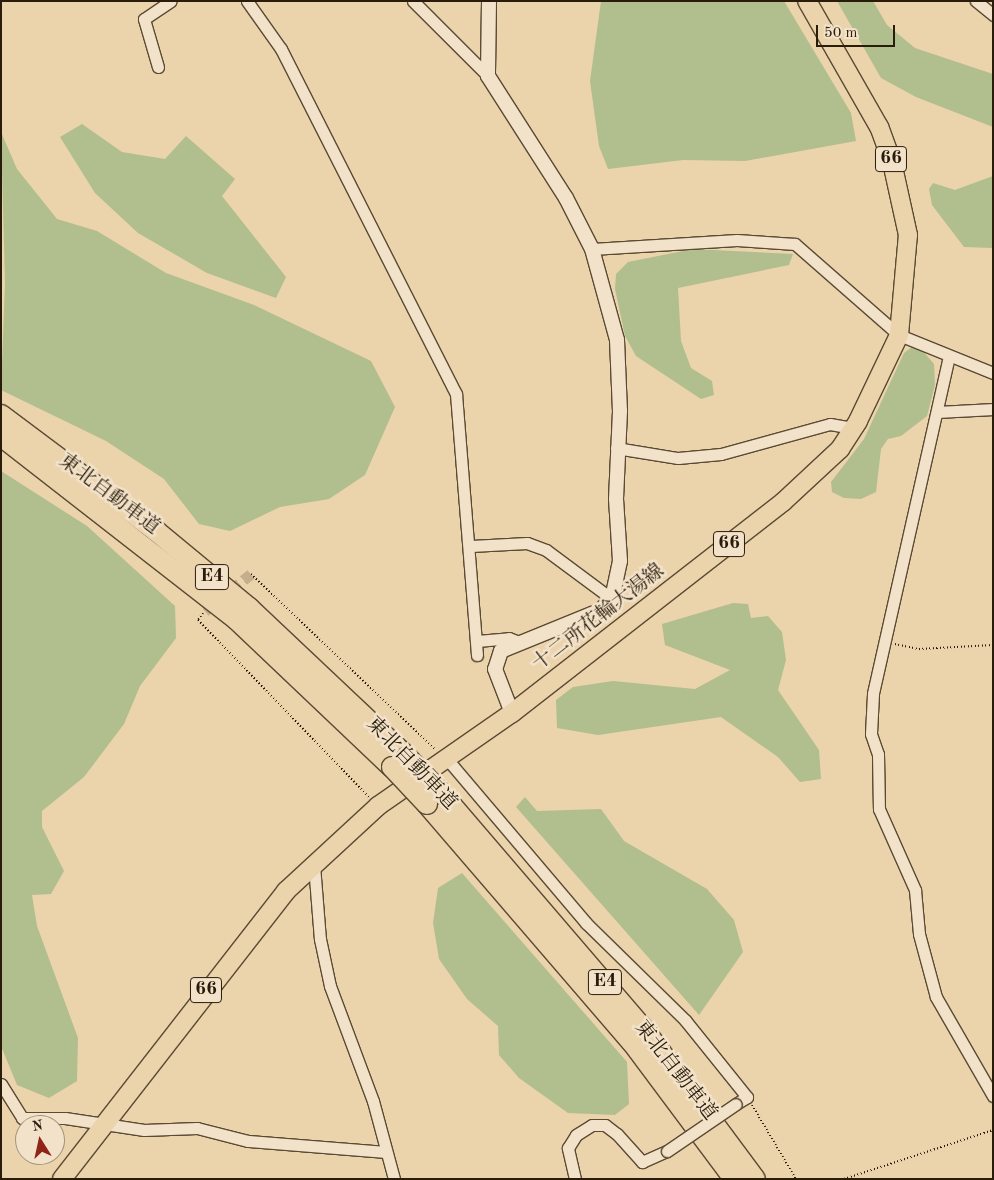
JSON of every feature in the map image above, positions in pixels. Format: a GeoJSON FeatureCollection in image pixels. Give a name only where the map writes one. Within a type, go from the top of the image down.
{"type":"FeatureCollection","features":[{"type":"Feature","properties":{"kind":"highway","name":"東北自動車道"},"geometry":{"type":"LineString","coordinates":[[1,415],[156,531],[249,608],[434,799],[645,1030],[755,1179]]}},
{"type":"Feature","properties":{"kind":"highway","name":"東北自動車道"},"geometry":{"type":"LineString","coordinates":[[1,436],[237,620],[399,762]]}},
{"type":"Feature","properties":{"kind":"highway","name":"東北自動車道"},"geometry":{"type":"LineString","coordinates":[[434,799],[632,1042],[734,1179]]}},
{"type":"Feature","properties":{"kind":"main road","name":"十二所花輪大湯線"},"geometry":{"type":"LineString","coordinates":[[62,1179],[238,948],[286,891],[378,806],[512,713],[783,502],[840,449],[853,428],[898,335],[909,257],[892,162],[860,89],[807,1]]}},
{"type":"Feature","properties":{"kind":"street"},"geometry":{"type":"LineString","coordinates":[[158,66],[144,19],[171,1]]}},
{"type":"Feature","properties":{"kind":"street"},"geometry":{"type":"LineString","coordinates":[[248,1],[281,49],[456,394],[471,546],[477,655]]}},
{"type":"Feature","properties":{"kind":"street"},"geometry":{"type":"LineString","coordinates":[[413,1],[488,76],[566,198],[592,248],[617,340],[616,448],[620,562],[612,599],[599,611],[519,642],[494,660],[512,713]]}},
{"type":"Feature","properties":{"kind":"street"},"geometry":{"type":"LineString","coordinates":[[488,76],[489,1]]}},
{"type":"Feature","properties":{"kind":"street"},"geometry":{"type":"LineString","coordinates":[[976,1],[993,14]]}},
{"type":"Feature","properties":{"kind":"street"},"geometry":{"type":"LineString","coordinates":[[592,248],[737,240],[795,244],[898,335],[993,373]]}},
{"type":"Feature","properties":{"kind":"street"},"geometry":{"type":"LineString","coordinates":[[949,356],[938,412],[873,694],[871,734],[878,754],[879,809],[915,890],[920,934],[936,997],[993,1096]]}},
{"type":"Feature","properties":{"kind":"street"},"geometry":{"type":"LineString","coordinates":[[938,412],[993,409]]}},
{"type":"Feature","properties":{"kind":"street"},"geometry":{"type":"LineString","coordinates":[[616,448],[678,458],[721,454],[830,424],[853,428]]}},
{"type":"Feature","properties":{"kind":"street"},"geometry":{"type":"LineString","coordinates":[[471,546],[527,543],[546,550],[612,599]]}},
{"type":"Feature","properties":{"kind":"street"},"geometry":{"type":"LineString","coordinates":[[476,641],[519,642]]}},
{"type":"Feature","properties":{"kind":"street"},"geometry":{"type":"LineString","coordinates":[[446,759],[586,923],[685,1020],[747,1097],[666,1151],[642,1162],[618,1134],[605,1125],[592,1125],[576,1135],[568,1148],[575,1179]]}},
{"type":"Feature","properties":{"kind":"street"},"geometry":{"type":"LineString","coordinates":[[314,865],[320,939],[330,986],[373,1101],[384,1152],[394,1179]]}},
{"type":"Feature","properties":{"kind":"street"},"geometry":{"type":"LineString","coordinates":[[1,1084],[22,1118],[106,1123],[144,1130],[197,1128],[248,1141],[384,1152]]}},
{"type":"Feature","properties":{"kind":"path"},"geometry":{"type":"LineString","coordinates":[[252,574],[446,759]]}},
{"type":"Feature","properties":{"kind":"path"},"geometry":{"type":"LineString","coordinates":[[205,610],[198,620],[378,806]]}},
{"type":"Feature","properties":{"kind":"path"},"geometry":{"type":"LineString","coordinates":[[885,642],[919,649],[993,645]]}},
{"type":"Feature","properties":{"kind":"path"},"geometry":{"type":"LineString","coordinates":[[747,1097],[796,1179]]}},
{"type":"Feature","properties":{"kind":"path"},"geometry":{"type":"LineString","coordinates":[[844,1179],[993,1130]]}},
{"type":"Feature","properties":{"kind":"green space"},"geometry":{"type":"Polygon","coordinates":[[[601,1],[784,1],[851,113],[856,141],[745,161],[683,160],[608,169],[599,146],[590,81],[601,1]]]}},
{"type":"Feature","properties":{"kind":"green space"},"geometry":{"type":"Polygon","coordinates":[[[837,1],[873,1],[887,25],[915,48],[993,74],[993,127],[916,97],[881,78],[837,1]]]}},
{"type":"Feature","properties":{"kind":"green space"},"geometry":{"type":"Polygon","coordinates":[[[82,124],[122,152],[165,159],[186,136],[235,179],[222,196],[286,277],[276,298],[207,273],[138,233],[95,193],[60,137],[82,124]]]}},
{"type":"Feature","properties":{"kind":"green space"},"geometry":{"type":"Polygon","coordinates":[[[1,132],[17,169],[57,219],[97,231],[166,273],[254,305],[371,361],[395,407],[365,475],[329,499],[280,507],[230,531],[199,524],[164,479],[106,441],[1,390],[5,283],[1,132]]]}},
{"type":"Feature","properties":{"kind":"green space"},"geometry":{"type":"Polygon","coordinates":[[[993,176],[993,248],[964,247],[932,205],[929,189],[933,183],[955,190],[993,176]]]}},
{"type":"Feature","properties":{"kind":"green space"},"geometry":{"type":"Polygon","coordinates":[[[693,249],[793,254],[789,265],[678,288],[681,341],[691,368],[712,381],[714,395],[701,399],[636,356],[625,336],[615,289],[616,274],[628,262],[693,249]]]}},
{"type":"Feature","properties":{"kind":"green space"},"geometry":{"type":"Polygon","coordinates":[[[912,347],[921,349],[934,364],[935,385],[927,416],[901,436],[888,439],[881,449],[876,492],[861,499],[844,498],[832,492],[831,482],[864,439],[904,353],[912,347]]]}},
{"type":"Feature","properties":{"kind":"green space"},"geometry":{"type":"Polygon","coordinates":[[[1,471],[87,526],[175,606],[176,638],[140,686],[124,724],[84,777],[42,811],[42,827],[64,871],[51,894],[32,895],[37,926],[78,1038],[77,1081],[49,1098],[17,1085],[1,1046],[1,471]]]}},
{"type":"Feature","properties":{"kind":"green space"},"geometry":{"type":"Polygon","coordinates":[[[733,603],[748,604],[751,618],[768,616],[782,632],[786,660],[778,690],[819,750],[821,779],[800,782],[778,757],[721,717],[598,735],[557,728],[556,700],[573,687],[613,681],[695,689],[730,670],[665,645],[662,624],[733,603]]]}},
{"type":"Feature","properties":{"kind":"green space"},"geometry":{"type":"Polygon","coordinates":[[[525,797],[537,811],[601,809],[624,841],[707,889],[734,920],[743,952],[699,1015],[516,807],[525,797]]]}},
{"type":"Feature","properties":{"kind":"green space"},"geometry":{"type":"Polygon","coordinates":[[[462,873],[627,1062],[629,1104],[615,1115],[568,1113],[519,1078],[499,1055],[498,1026],[467,999],[439,959],[433,923],[438,888],[462,873]]]}},
{"type":"Feature","properties":{"kind":"tunnel"},"geometry":{"type":"LineString","coordinates":[[205,611],[251,574]]}}]}
